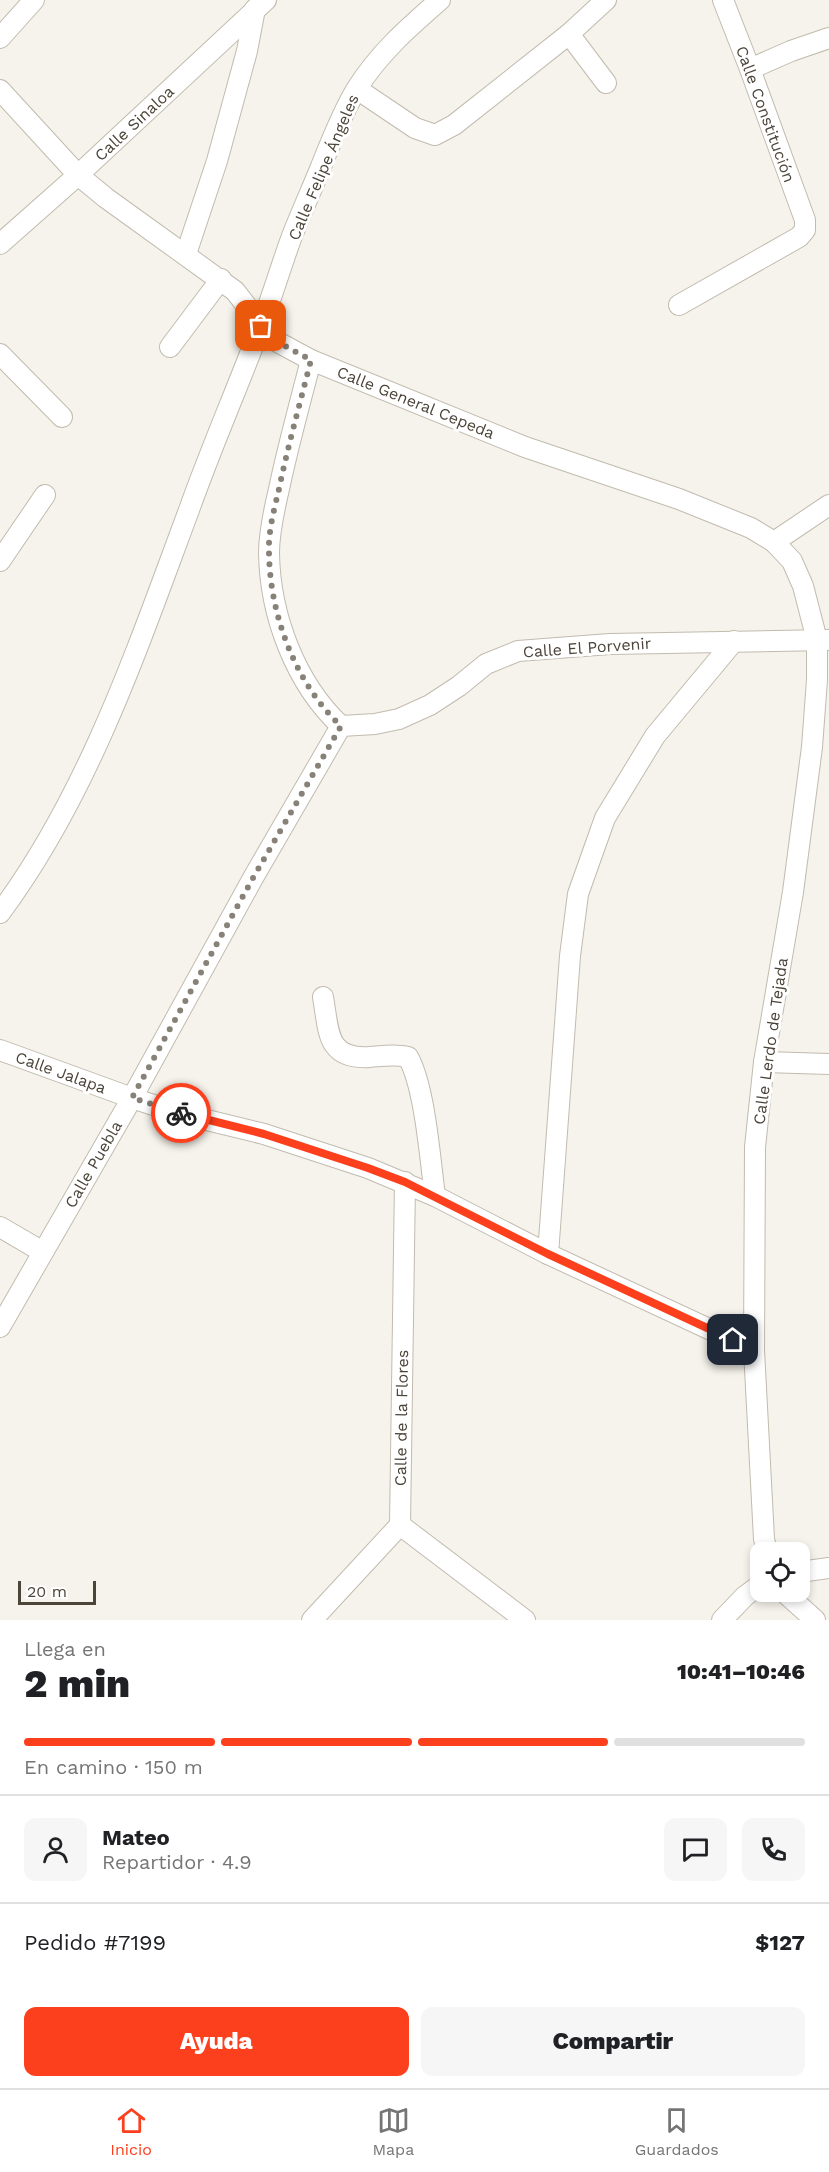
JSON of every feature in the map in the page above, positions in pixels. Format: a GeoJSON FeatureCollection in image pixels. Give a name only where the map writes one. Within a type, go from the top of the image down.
{"type":"FeatureCollection","features":[{"type":"Feature","properties":{"kind":"street"},"geometry":{"type":"LineString","coordinates":[[0,38],[34,0]]}},
{"type":"Feature","properties":{"kind":"street","name":"Calle Felipe Ángeles"},"geometry":{"type":"LineString","coordinates":[[0,914],[35,863],[90,760],[139,645],[194,494],[261,326],[292,237],[337,126],[357,88],[375,63],[402,32],[440,0]]}},
{"type":"Feature","properties":{"kind":"street"},"geometry":{"type":"LineString","coordinates":[[357,88],[415,128],[435,135],[454,125],[569,34],[606,0]]}},
{"type":"Feature","properties":{"kind":"street","name":"Calle Constitución"},"geometry":{"type":"LineString","coordinates":[[679,305],[799,237],[805,230],[805,220],[723,0]]}},
{"type":"Feature","properties":{"kind":"street"},"geometry":{"type":"LineString","coordinates":[[186,254],[220,150],[247,51],[256,3]]}},
{"type":"Feature","properties":{"kind":"street","name":"Calle Sinaloa"},"geometry":{"type":"LineString","coordinates":[[0,244],[78,175],[256,3]]}},
{"type":"Feature","properties":{"kind":"street"},"geometry":{"type":"LineString","coordinates":[[569,34],[606,83]]}},
{"type":"Feature","properties":{"kind":"street"},"geometry":{"type":"LineString","coordinates":[[750,69],[790,51],[829,38]]}},
{"type":"Feature","properties":{"kind":"street","name":"Calle General Cepeda"},"geometry":{"type":"LineString","coordinates":[[0,90],[78,175],[106,198],[235,291],[272,339],[311,360],[525,447],[678,499],[751,528],[774,542]]}},
{"type":"Feature","properties":{"kind":"street"},"geometry":{"type":"LineString","coordinates":[[170,347],[221,279]]}},
{"type":"Feature","properties":{"kind":"street"},"geometry":{"type":"LineString","coordinates":[[0,354],[62,417]]}},
{"type":"Feature","properties":{"kind":"street"},"geometry":{"type":"LineString","coordinates":[[311,360],[285,459],[273,516],[269,552],[274,603],[291,655],[306,685],[325,712],[341,726]]}},
{"type":"Feature","properties":{"kind":"street"},"geometry":{"type":"LineString","coordinates":[[0,561],[45,495]]}},
{"type":"Feature","properties":{"kind":"street"},"geometry":{"type":"LineString","coordinates":[[774,542],[829,505]]}},
{"type":"Feature","properties":{"kind":"street","name":"Calle Lerdo de Tejada"},"geometry":{"type":"LineString","coordinates":[[765,1542],[754,1350],[754,1147],[764,1062],[793,892],[823,640],[792,561],[774,542]]}},
{"type":"Feature","properties":{"kind":"street"},"geometry":{"type":"LineString","coordinates":[[548,1254],[570,956],[578,894],[605,818],[649,746],[734,640]]}},
{"type":"Feature","properties":{"kind":"street","name":"Calle El Porvenir"},"geometry":{"type":"LineString","coordinates":[[341,726],[375,724],[399,719],[430,705],[459,686],[486,664],[518,651],[578,645],[734,640],[823,640]]}},
{"type":"Feature","properties":{"kind":"street","name":"Calle Puebla"},"geometry":{"type":"LineString","coordinates":[[0,1327],[341,726]]}},
{"type":"Feature","properties":{"kind":"street"},"geometry":{"type":"LineString","coordinates":[[323,997],[330,1036],[334,1046],[342,1053],[362,1057],[397,1055],[408,1057],[420,1094],[435,1196]]}},
{"type":"Feature","properties":{"kind":"street","name":"Calle Jalapa"},"geometry":{"type":"LineString","coordinates":[[0,1050],[178,1113],[264,1134],[405,1182],[548,1254],[754,1350]]}},
{"type":"Feature","properties":{"kind":"street"},"geometry":{"type":"LineString","coordinates":[[764,1062],[829,1064]]}},
{"type":"Feature","properties":{"kind":"street","name":"Calle de la Flores"},"geometry":{"type":"LineString","coordinates":[[400,1525],[405,1182]]}},
{"type":"Feature","properties":{"kind":"street"},"geometry":{"type":"LineString","coordinates":[[0,1227],[43,1252]]}},
{"type":"Feature","properties":{"kind":"street"},"geometry":{"type":"LineString","coordinates":[[312,1620],[400,1525],[525,1620]]}},
{"type":"Feature","properties":{"kind":"street"},"geometry":{"type":"LineString","coordinates":[[810,1571],[829,1568]]}},
{"type":"Feature","properties":{"kind":"street"},"geometry":{"type":"LineString","coordinates":[[722,1620],[750,1593]]}},
{"type":"Feature","properties":{"kind":"street"},"geometry":{"type":"LineString","coordinates":[[795,1602],[815,1620]]}},
{"type":"Feature","properties":{"kind":"way so far"},"geometry":{"type":"LineString","coordinates":[[181,1113],[132,1098],[253,878],[341,726],[325,712],[306,685],[291,655],[274,603],[269,552],[273,516],[285,459],[311,360],[272,339],[261,326]]}},
{"type":"Feature","properties":{"kind":"route"},"geometry":{"type":"LineString","coordinates":[[181,1113],[264,1134],[405,1182],[548,1254],[733,1340]]}}]}
